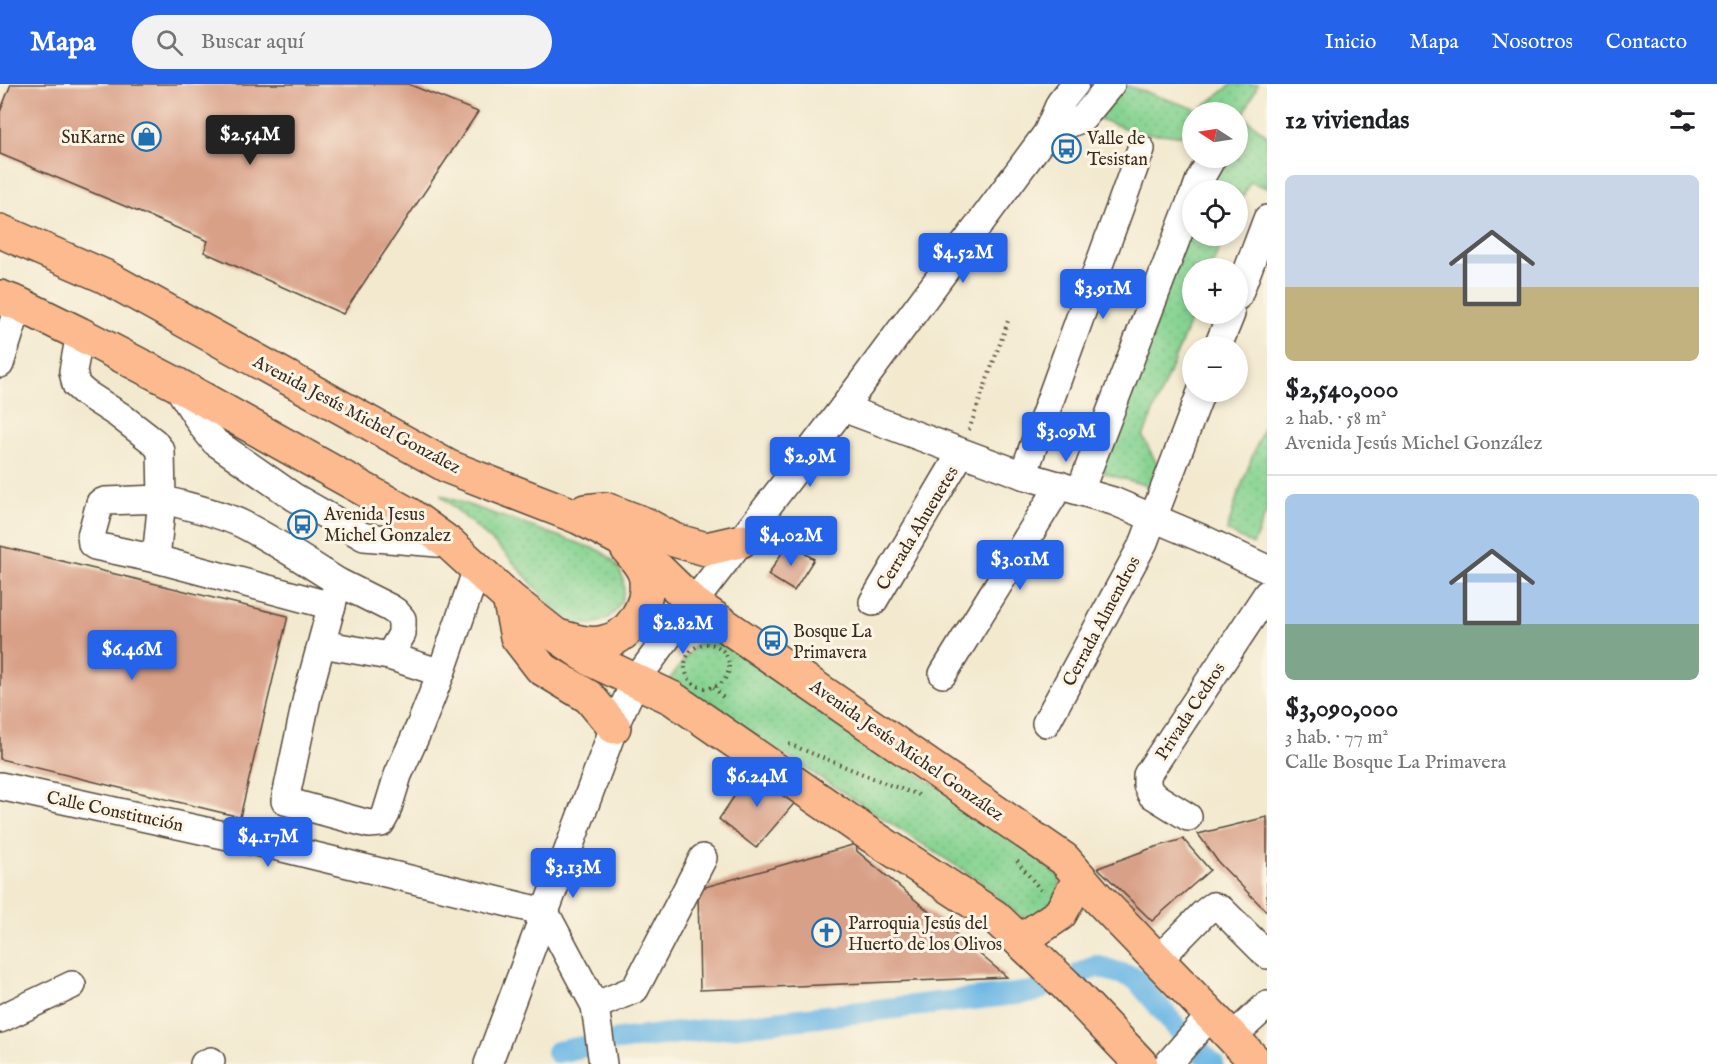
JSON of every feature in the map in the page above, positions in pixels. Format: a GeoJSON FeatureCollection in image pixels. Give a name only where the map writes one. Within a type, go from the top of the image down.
{"type":"FeatureCollection","features":[{"type":"Feature","properties":{"kind":"main road","name":"Avenida Jesús Michel González"},"geometry":{"type":"LineString","coordinates":[[0,231],[104,276],[449,467],[568,512],[620,539],[659,570],[693,603],[1064,859],[1158,960],[1213,1028],[1258,1064]]}},
{"type":"Feature","properties":{"kind":"main road"},"geometry":{"type":"LineString","coordinates":[[9,300],[81,334],[176,384],[410,515],[450,544],[509,598],[592,660],[672,698],[870,835],[994,916],[1066,985],[1141,1064]]}},
{"type":"Feature","properties":{"kind":"main road"},"geometry":{"type":"LineString","coordinates":[[568,512],[605,509],[645,524],[674,540],[706,549],[741,541]]}},
{"type":"Feature","properties":{"kind":"main road"},"geometry":{"type":"LineString","coordinates":[[558,636],[586,644],[605,642],[623,633],[637,618],[645,599],[646,579],[639,563],[620,539]]}},
{"type":"Feature","properties":{"kind":"main road"},"geometry":{"type":"LineString","coordinates":[[509,598],[518,637],[541,668],[589,697],[614,727]]}},
{"type":"Feature","properties":{"kind":"main road"},"geometry":{"type":"LineString","coordinates":[[1020,940],[1060,914],[1080,878]]}},
{"type":"Feature","properties":{"kind":"street"},"geometry":{"type":"LineString","coordinates":[[488,1064],[614,727],[636,680],[843,408],[1047,133],[1060,103],[1075,84]]}},
{"type":"Feature","properties":{"kind":"street"},"geometry":{"type":"LineString","coordinates":[[1047,133],[1083,118],[1111,84]]}},
{"type":"Feature","properties":{"kind":"street"},"geometry":{"type":"LineString","coordinates":[[1023,475],[1141,149]]}},
{"type":"Feature","properties":{"kind":"street"},"geometry":{"type":"LineString","coordinates":[[1248,269],[1267,219]]}},
{"type":"Feature","properties":{"kind":"street"},"geometry":{"type":"LineString","coordinates":[[943,674],[1070,488],[1182,222]]}},
{"type":"Feature","properties":{"kind":"street"},"geometry":{"type":"LineString","coordinates":[[0,364],[9,300]]}},
{"type":"Feature","properties":{"kind":"street"},"geometry":{"type":"LineString","coordinates":[[81,334],[73,371],[76,385],[154,442],[160,451],[162,500],[156,559]]}},
{"type":"Feature","properties":{"kind":"street","name":"Cerrada Almendros"},"geometry":{"type":"LineString","coordinates":[[1046,723],[1144,542],[1197,402]]}},
{"type":"Feature","properties":{"kind":"street"},"geometry":{"type":"LineString","coordinates":[[843,408],[1023,475],[1113,501],[1267,569]]}},
{"type":"Feature","properties":{"kind":"street","name":"Cerrada Ahueuetes"},"geometry":{"type":"LineString","coordinates":[[873,602],[961,453]]}},
{"type":"Feature","properties":{"kind":"street"},"geometry":{"type":"LineString","coordinates":[[335,594],[292,553],[224,517],[162,500],[102,502],[98,507],[91,536],[92,544],[95,546],[335,594],[390,608],[402,619],[403,623],[402,634],[389,656]]}},
{"type":"Feature","properties":{"kind":"street"},"geometry":{"type":"LineString","coordinates":[[285,801],[369,824],[381,823],[398,775],[441,673],[477,569]]}},
{"type":"Feature","properties":{"kind":"street"},"geometry":{"type":"LineString","coordinates":[[274,846],[307,697],[335,594]]}},
{"type":"Feature","properties":{"kind":"street","name":"Privada Cedros"},"geometry":{"type":"LineString","coordinates":[[1188,817],[1151,794],[1147,785],[1148,775],[1267,594]]}},
{"type":"Feature","properties":{"kind":"street"},"geometry":{"type":"LineString","coordinates":[[322,644],[389,656],[441,673]]}},
{"type":"Feature","properties":{"kind":"street","name":"Calle Constitución"},"geometry":{"type":"LineString","coordinates":[[0,786],[274,846],[544,912]]}},
{"type":"Feature","properties":{"kind":"street"},"geometry":{"type":"LineString","coordinates":[[595,1006],[635,989],[702,858]]}},
{"type":"Feature","properties":{"kind":"street"},"geometry":{"type":"LineString","coordinates":[[1158,960],[1213,906],[1222,910],[1267,955]]}},
{"type":"Feature","properties":{"kind":"street"},"geometry":{"type":"LineString","coordinates":[[544,912],[595,1006],[603,1064]]}},
{"type":"Feature","properties":{"kind":"street"},"geometry":{"type":"LineString","coordinates":[[0,1019],[72,986]]}},
{"type":"Feature","properties":{"kind":"street"},"geometry":{"type":"LineString","coordinates":[[1173,1058],[1213,1028],[1267,1005]]}},
{"type":"Feature","properties":{"kind":"path"},"geometry":{"type":"LineString","coordinates":[[961,453],[1008,321]]}},
{"type":"Feature","properties":{"kind":"path"},"geometry":{"type":"LineString","coordinates":[[714,687],[720,684],[728,672],[727,658],[712,644],[698,645],[685,663],[688,678],[699,687],[714,687],[729,704]]}},
{"type":"Feature","properties":{"kind":"path"},"geometry":{"type":"LineString","coordinates":[[782,741],[890,785],[931,798]]}},
{"type":"Feature","properties":{"kind":"path"},"geometry":{"type":"LineString","coordinates":[[1016,860],[1060,914]]}},
{"type":"Feature","properties":{"kind":"green space"},"geometry":{"type":"Polygon","coordinates":[[[1232,84],[1258,84],[1248,105],[1248,102],[1209,102],[1232,84]]]}},
{"type":"Feature","properties":{"kind":"green space"},"geometry":{"type":"Polygon","coordinates":[[[1125,85],[1182,104],[1182,135],[1138,133],[1096,118],[1125,85]]]}},
{"type":"Feature","properties":{"kind":"green space"},"geometry":{"type":"Polygon","coordinates":[[[1248,120],[1267,135],[1267,188],[1250,182],[1248,186],[1248,180],[1203,180],[1207,168],[1248,168],[1248,120]]]}},
{"type":"Feature","properties":{"kind":"green space"},"geometry":{"type":"Polygon","coordinates":[[[1182,237],[1182,246],[1221,246],[1215,258],[1182,258],[1182,324],[1189,324],[1182,336],[1182,341],[1143,437],[1159,468],[1151,487],[1097,471],[1182,237]]]}},
{"type":"Feature","properties":{"kind":"green space"},"geometry":{"type":"Polygon","coordinates":[[[1267,418],[1267,510],[1253,545],[1227,531],[1237,497],[1267,418]]]}},
{"type":"Feature","properties":{"kind":"green space"},"geometry":{"type":"Polygon","coordinates":[[[440,495],[598,550],[614,563],[623,578],[623,593],[618,607],[608,618],[594,624],[577,623],[558,613],[504,552],[440,495]]]}},
{"type":"Feature","properties":{"kind":"green space"},"geometry":{"type":"Polygon","coordinates":[[[705,632],[1007,833],[1061,878],[1057,897],[1039,916],[1020,917],[980,881],[669,680],[705,632]]]}},
{"type":"Feature","properties":{"kind":"building"},"geometry":{"type":"Polygon","coordinates":[[[11,84],[408,84],[478,112],[343,314],[204,252],[208,241],[0,154],[0,112],[11,84]]]}},
{"type":"Feature","properties":{"kind":"building"},"geometry":{"type":"Polygon","coordinates":[[[788,543],[814,559],[794,591],[768,575],[788,543]]]}},
{"type":"Feature","properties":{"kind":"building"},"geometry":{"type":"Polygon","coordinates":[[[0,546],[288,616],[240,817],[0,759],[0,546]]]}},
{"type":"Feature","properties":{"kind":"building"},"geometry":{"type":"Polygon","coordinates":[[[753,768],[798,799],[756,848],[719,819],[753,768]]]}},
{"type":"Feature","properties":{"kind":"building"},"geometry":{"type":"Polygon","coordinates":[[[1267,817],[1267,912],[1219,863],[1198,834],[1267,817]]]}},
{"type":"Feature","properties":{"kind":"building"},"geometry":{"type":"Polygon","coordinates":[[[1183,839],[1210,870],[1152,921],[1098,868],[1149,849],[1183,839]]]}},
{"type":"Feature","properties":{"kind":"building","name":"Parroquia Jesús del Huerto de los Olivos"},"geometry":{"type":"Polygon","coordinates":[[[856,844],[857,851],[1007,977],[700,990],[698,889],[856,844]]]}},
{"type":"Feature","properties":{"kind":"waterway"},"geometry":{"type":"LineString","coordinates":[[1081,973],[1096,966],[1135,978],[1178,1029],[1213,1064]]}},
{"type":"Feature","properties":{"kind":"waterway"},"geometry":{"type":"LineString","coordinates":[[618,1040],[1033,992],[1042,988]]}},
{"type":"Feature","properties":{"kind":"waterway"},"geometry":{"type":"LineString","coordinates":[[557,1052],[582,1047]]}},
{"type":"Feature","properties":{"kind":"place","name":"SuKarne"},"geometry":{"type":"Point","coordinates":[146,137]}},
{"type":"Feature","properties":{"kind":"place","name":"Valle de Tesistan"},"geometry":{"type":"Point","coordinates":[1066,148]}},
{"type":"Feature","properties":{"kind":"place","name":"Avenida Jesus Michel Gonzalez"},"geometry":{"type":"Point","coordinates":[303,524]}},
{"type":"Feature","properties":{"kind":"place","name":"Bosque La Primavera"},"geometry":{"type":"Point","coordinates":[772,641]}},
{"type":"Feature","properties":{"kind":"place","name":"Parroquia Jesús del Huerto de los Olivos"},"geometry":{"type":"Point","coordinates":[827,933]}}]}
